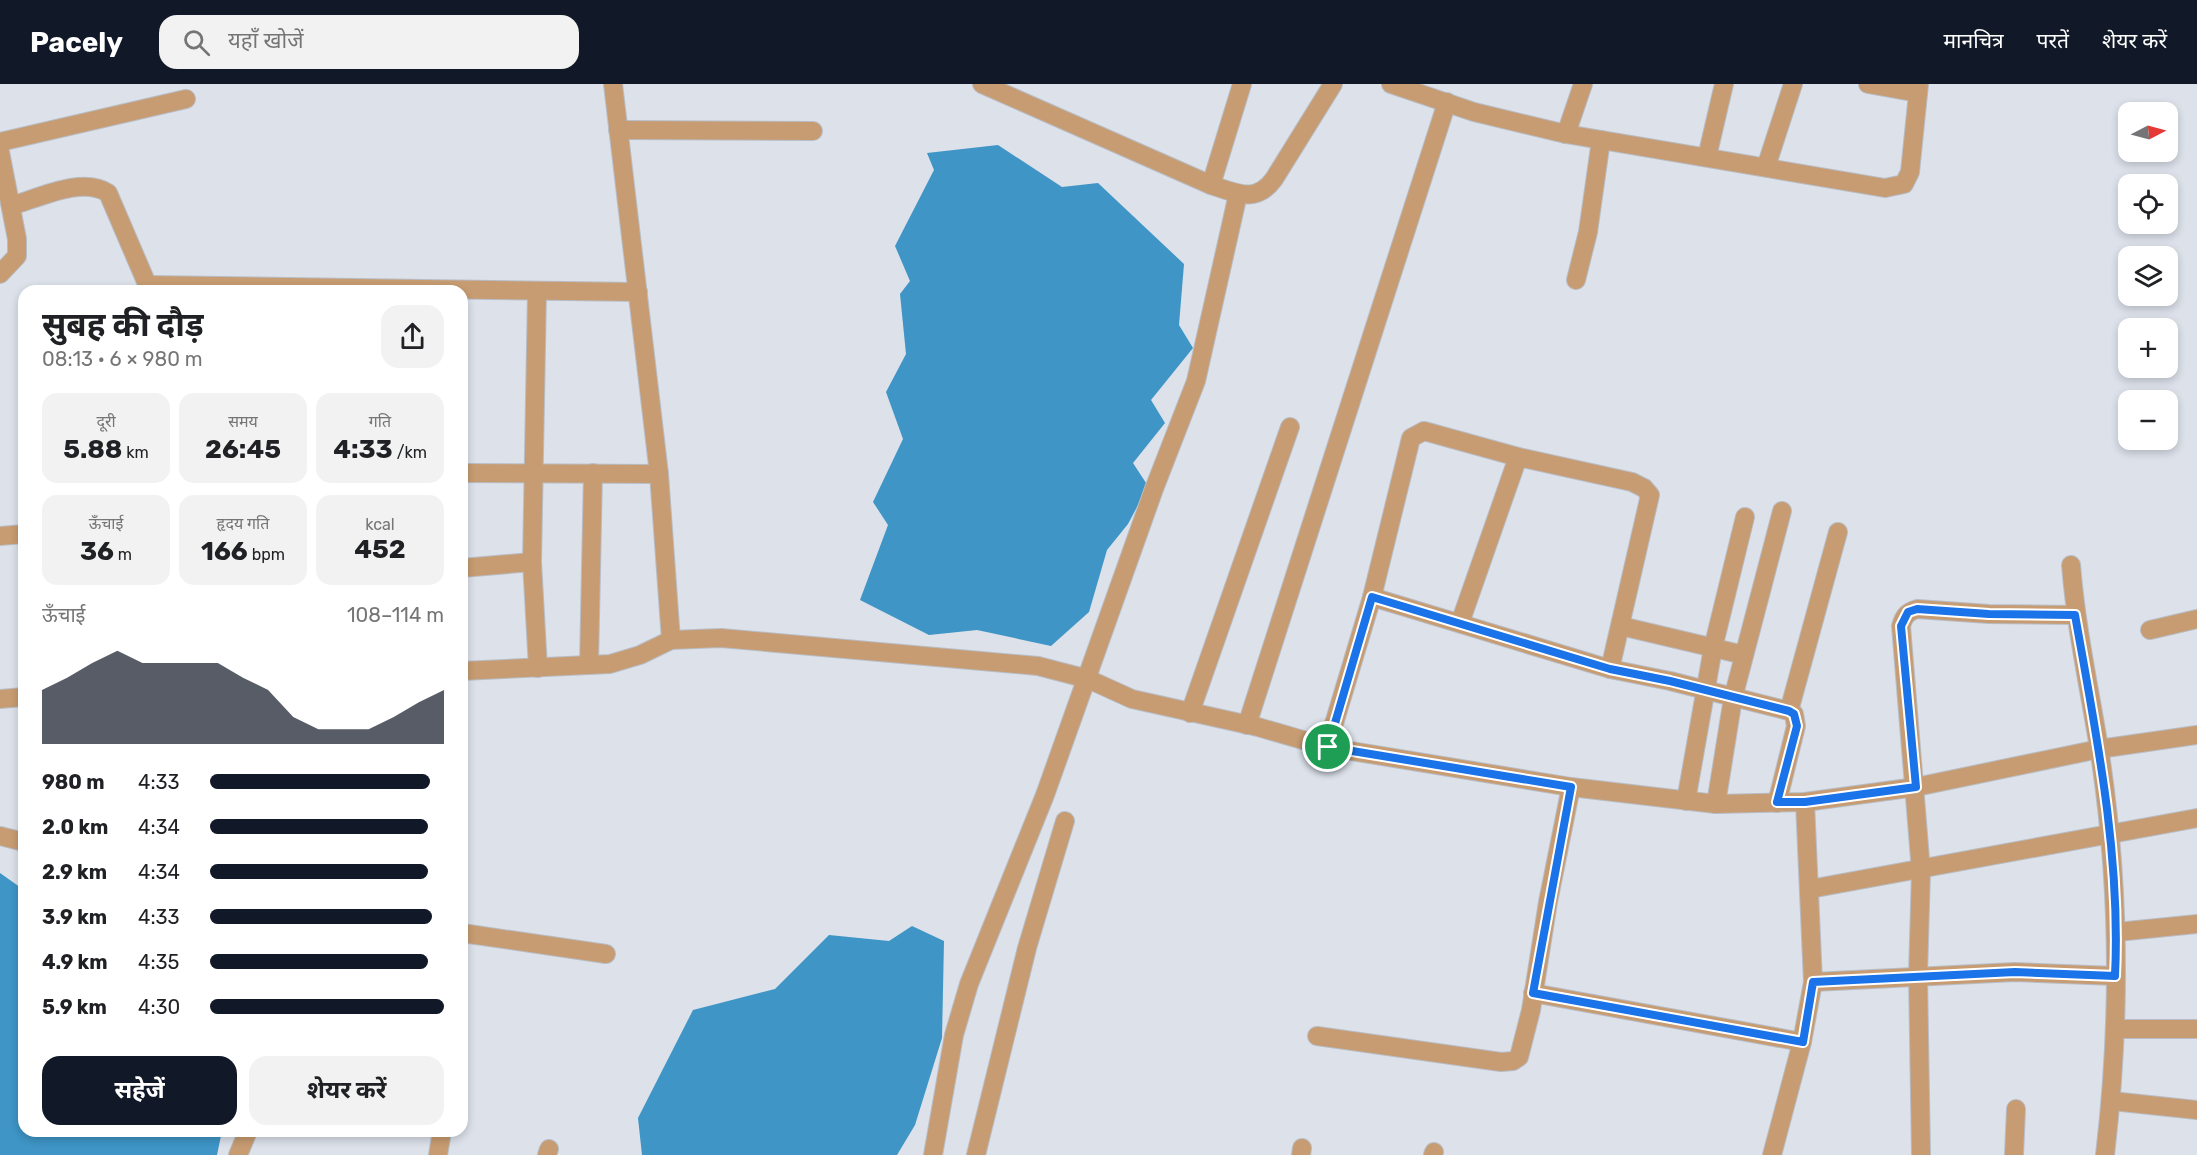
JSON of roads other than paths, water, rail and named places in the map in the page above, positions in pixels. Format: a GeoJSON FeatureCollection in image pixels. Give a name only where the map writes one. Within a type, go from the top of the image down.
{"type":"FeatureCollection","features":[{"type":"Feature","properties":{"kind":"street"},"geometry":{"type":"LineString","coordinates":[[613,84],[659,474],[670,640]]}},
{"type":"Feature","properties":{"kind":"street"},"geometry":{"type":"LineString","coordinates":[[982,84],[1211,185],[1238,194],[1252,195],[1266,190],[1334,84]]}},
{"type":"Feature","properties":{"kind":"street"},"geometry":{"type":"LineString","coordinates":[[1211,185],[1242,84]]}},
{"type":"Feature","properties":{"kind":"street"},"geometry":{"type":"LineString","coordinates":[[1391,84],[1423,89],[1460,108],[1566,134],[1885,188],[1904,184],[1910,172],[1918,88],[1869,84]]}},
{"type":"Feature","properties":{"kind":"street"},"geometry":{"type":"LineString","coordinates":[[1566,134],[1583,84]]}},
{"type":"Feature","properties":{"kind":"street"},"geometry":{"type":"LineString","coordinates":[[1707,157],[1725,84]]}},
{"type":"Feature","properties":{"kind":"street"},"geometry":{"type":"LineString","coordinates":[[1766,167],[1793,84]]}},
{"type":"Feature","properties":{"kind":"street"},"geometry":{"type":"LineString","coordinates":[[0,142],[186,99]]}},
{"type":"Feature","properties":{"kind":"street"},"geometry":{"type":"LineString","coordinates":[[1252,726],[1460,108]]}},
{"type":"Feature","properties":{"kind":"street"},"geometry":{"type":"LineString","coordinates":[[618,130],[813,131]]}},
{"type":"Feature","properties":{"kind":"street"},"geometry":{"type":"LineString","coordinates":[[1576,280],[1588,232],[1601,140]]}},
{"type":"Feature","properties":{"kind":"street"},"geometry":{"type":"LineString","coordinates":[[0,152],[17,239],[17,256],[0,274]]}},
{"type":"Feature","properties":{"kind":"street"},"geometry":{"type":"LineString","coordinates":[[11,206],[81,186],[97,186],[108,193],[149,285]]}},
{"type":"Feature","properties":{"kind":"street"},"geometry":{"type":"LineString","coordinates":[[933,1155],[954,1035],[969,984],[1037,816],[1088,679],[1154,489],[1196,381],[1238,194]]}},
{"type":"Feature","properties":{"kind":"street"},"geometry":{"type":"LineString","coordinates":[[468,291],[638,292]]}},
{"type":"Feature","properties":{"kind":"street"},"geometry":{"type":"LineString","coordinates":[[537,292],[532,561],[538,668]]}},
{"type":"Feature","properties":{"kind":"street"},"geometry":{"type":"LineString","coordinates":[[1190,713],[1290,427]]}},
{"type":"Feature","properties":{"kind":"street"},"geometry":{"type":"LineString","coordinates":[[1328,747],[1372,597],[1411,438],[1416,433],[1432,431],[1518,457],[1632,482],[1644,488],[1650,495],[1610,669]]}},
{"type":"Feature","properties":{"kind":"street"},"geometry":{"type":"LineString","coordinates":[[1460,623],[1518,457]]}},
{"type":"Feature","properties":{"kind":"street"},"geometry":{"type":"LineString","coordinates":[[468,472],[659,474]]}},
{"type":"Feature","properties":{"kind":"street"},"geometry":{"type":"LineString","coordinates":[[589,665],[593,474]]}},
{"type":"Feature","properties":{"kind":"street"},"geometry":{"type":"LineString","coordinates":[[1716,804],[1733,698],[1782,511]]}},
{"type":"Feature","properties":{"kind":"street"},"geometry":{"type":"LineString","coordinates":[[1686,801],[1704,690],[1745,518]]}},
{"type":"Feature","properties":{"kind":"street"},"geometry":{"type":"LineString","coordinates":[[1789,711],[1838,532]]}},
{"type":"Feature","properties":{"kind":"street"},"geometry":{"type":"LineString","coordinates":[[0,536],[18,534]]}},
{"type":"Feature","properties":{"kind":"street"},"geometry":{"type":"LineString","coordinates":[[468,567],[532,561]]}},
{"type":"Feature","properties":{"kind":"street"},"geometry":{"type":"LineString","coordinates":[[2071,565],[2075,615],[2099,749],[2117,932],[2115,976],[2117,1029],[2112,1101],[2105,1155]]}},
{"type":"Feature","properties":{"kind":"street"},"geometry":{"type":"LineString","coordinates":[[1372,597],[1610,669],[1704,690],[1794,714],[1797,726],[1791,802],[1810,889],[1813,982],[1803,1042],[1772,1155]]}},
{"type":"Feature","properties":{"kind":"street"},"geometry":{"type":"LineString","coordinates":[[1921,1155],[1918,975],[1921,871],[1916,787],[1901,626],[1908,612],[1917,609],[1989,614],[2075,615]]}},
{"type":"Feature","properties":{"kind":"street"},"geometry":{"type":"LineString","coordinates":[[2150,630],[2197,620]]}},
{"type":"Feature","properties":{"kind":"street"},"geometry":{"type":"LineString","coordinates":[[1621,626],[1744,655]]}},
{"type":"Feature","properties":{"kind":"street"},"geometry":{"type":"LineString","coordinates":[[468,671],[610,664],[640,655],[670,640],[721,638],[1038,666],[1088,679],[1131,699],[1278,732],[1328,747],[1571,787],[1716,804],[1791,802],[1916,787],[2099,749],[2197,735]]}},
{"type":"Feature","properties":{"kind":"street"},"geometry":{"type":"LineString","coordinates":[[0,699],[18,698]]}},
{"type":"Feature","properties":{"kind":"street"},"geometry":{"type":"LineString","coordinates":[[1317,1036],[1501,1062],[1513,1061],[1519,1057],[1571,787]]}},
{"type":"Feature","properties":{"kind":"street"},"geometry":{"type":"LineString","coordinates":[[1810,889],[1921,871],[2197,818]]}},
{"type":"Feature","properties":{"kind":"street"},"geometry":{"type":"LineString","coordinates":[[976,1155],[1027,948],[1065,821]]}},
{"type":"Feature","properties":{"kind":"street"},"geometry":{"type":"LineString","coordinates":[[0,836],[18,840]]}},
{"type":"Feature","properties":{"kind":"street"},"geometry":{"type":"LineString","coordinates":[[2117,932],[2197,924]]}},
{"type":"Feature","properties":{"kind":"street"},"geometry":{"type":"LineString","coordinates":[[468,934],[606,954]]}},
{"type":"Feature","properties":{"kind":"street"},"geometry":{"type":"LineString","coordinates":[[1813,982],[2015,972],[2115,976]]}},
{"type":"Feature","properties":{"kind":"street"},"geometry":{"type":"LineString","coordinates":[[1533,993],[1648,1012],[1803,1042]]}},
{"type":"Feature","properties":{"kind":"street"},"geometry":{"type":"LineString","coordinates":[[2117,1029],[2197,1029]]}},
{"type":"Feature","properties":{"kind":"street"},"geometry":{"type":"LineString","coordinates":[[2112,1101],[2197,1110]]}},
{"type":"Feature","properties":{"kind":"street"},"geometry":{"type":"LineString","coordinates":[[2014,1155],[2016,1109]]}},
{"type":"Feature","properties":{"kind":"street"},"geometry":{"type":"LineString","coordinates":[[238,1155],[246,1137]]}},
{"type":"Feature","properties":{"kind":"street"},"geometry":{"type":"LineString","coordinates":[[438,1155],[441,1137]]}},
{"type":"Feature","properties":{"kind":"water"},"geometry":{"type":"Polygon","coordinates":[[[998,145],[1062,187],[1098,183],[1184,264],[1179,325],[1193,348],[1151,400],[1165,423],[1133,463],[1148,486],[1128,524],[1107,550],[1089,612],[1051,646],[977,630],[929,635],[860,600],[888,525],[873,502],[903,439],[886,392],[906,354],[900,294],[910,281],[895,246],[934,170],[927,153],[998,145]]]}},
{"type":"Feature","properties":{"kind":"water"},"geometry":{"type":"Polygon","coordinates":[[[0,873],[18,886],[18,1137],[221,1137],[217,1155],[0,1155],[0,873]]]}},
{"type":"Feature","properties":{"kind":"water"},"geometry":{"type":"Polygon","coordinates":[[[912,926],[944,941],[942,1038],[915,1125],[897,1155],[642,1155],[638,1118],[693,1010],[775,989],[829,935],[889,941],[912,926]]]}}]}
